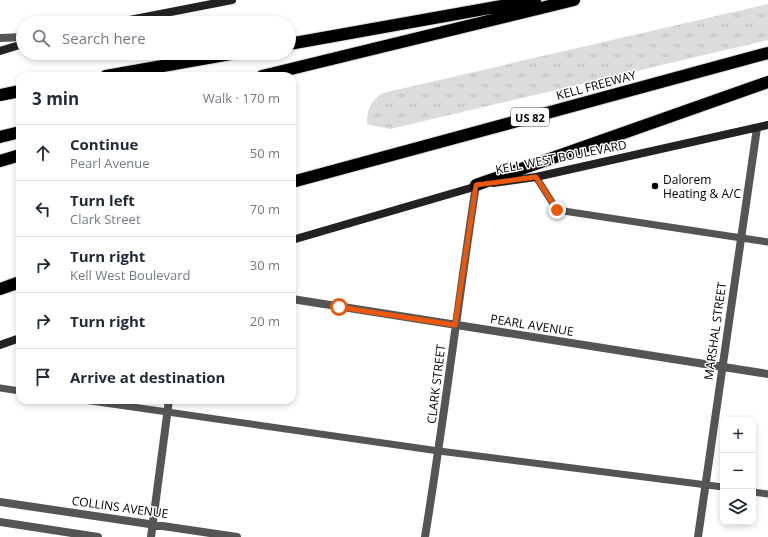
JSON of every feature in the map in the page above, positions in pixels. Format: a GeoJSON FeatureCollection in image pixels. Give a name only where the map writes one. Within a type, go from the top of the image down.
{"type":"FeatureCollection","features":[{"type":"Feature","properties":{"kind":"highway"},"geometry":{"type":"LineString","coordinates":[[296,43],[535,0]]}},
{"type":"Feature","properties":{"kind":"highway"},"geometry":{"type":"LineString","coordinates":[[279,72],[574,0]]}},
{"type":"Feature","properties":{"kind":"highway","name":"KELL FREEWAY"},"geometry":{"type":"LineString","coordinates":[[296,181],[768,53]]}},
{"type":"Feature","properties":{"kind":"highway"},"geometry":{"type":"LineString","coordinates":[[129,72],[196,60]]}},
{"type":"Feature","properties":{"kind":"highway"},"geometry":{"type":"LineString","coordinates":[[476,185],[768,82]]}},
{"type":"Feature","properties":{"kind":"highway"},"geometry":{"type":"LineString","coordinates":[[0,95],[16,92]]}},
{"type":"Feature","properties":{"kind":"highway"},"geometry":{"type":"LineString","coordinates":[[0,137],[16,133]]}},
{"type":"Feature","properties":{"kind":"highway"},"geometry":{"type":"LineString","coordinates":[[0,161],[16,156]]}},
{"type":"Feature","properties":{"kind":"highway"},"geometry":{"type":"LineString","coordinates":[[0,289],[16,283]]}},
{"type":"Feature","properties":{"kind":"main road"},"geometry":{"type":"LineString","coordinates":[[150,16],[232,0]]}},
{"type":"Feature","properties":{"kind":"main road"},"geometry":{"type":"LineString","coordinates":[[0,51],[16,46]]}},
{"type":"Feature","properties":{"kind":"main road","name":"KELL WEST BOULEVARD"},"geometry":{"type":"LineString","coordinates":[[296,239],[476,185],[536,177],[768,125]]}},
{"type":"Feature","properties":{"kind":"main road"},"geometry":{"type":"LineString","coordinates":[[0,345],[16,339]]}},
{"type":"Feature","properties":{"kind":"street"},"geometry":{"type":"LineString","coordinates":[[0,38],[16,37]]}},
{"type":"Feature","properties":{"kind":"street","name":"MARSHAL STREET"},"geometry":{"type":"LineString","coordinates":[[698,537],[757,128]]}},
{"type":"Feature","properties":{"kind":"street","name":"CLARK STREET"},"geometry":{"type":"LineString","coordinates":[[425,537],[439,451],[455,325],[476,185]]}},
{"type":"Feature","properties":{"kind":"street","name":"PEARL AVENUE"},"geometry":{"type":"LineString","coordinates":[[296,297],[455,325],[768,374]]}},
{"type":"Feature","properties":{"kind":"street"},"geometry":{"type":"LineString","coordinates":[[151,537],[169,404]]}},
{"type":"Feature","properties":{"kind":"street","name":"COLLINS AVENUE"},"geometry":{"type":"LineString","coordinates":[[0,502],[237,537]]}},
{"type":"Feature","properties":{"kind":"street"},"geometry":{"type":"LineString","coordinates":[[0,522],[98,537]]}},
{"type":"Feature","properties":{"kind":"lane"},"geometry":{"type":"LineString","coordinates":[[536,177],[557,210],[768,242]]}},
{"type":"Feature","properties":{"kind":"lane"},"geometry":{"type":"LineString","coordinates":[[0,388],[16,390]]}},
{"type":"Feature","properties":{"kind":"lane"},"geometry":{"type":"LineString","coordinates":[[112,404],[439,451],[720,486]]}},
{"type":"Feature","properties":{"kind":"lane"},"geometry":{"type":"LineString","coordinates":[[756,492],[768,494]]}},
{"type":"Feature","properties":{"kind":"green space"},"geometry":{"type":"Polygon","coordinates":[[[768,4],[768,40],[390,129],[367,123],[370,105],[383,93],[768,4]]]}},
{"type":"Feature","properties":{"kind":"place","name":"Dalorem Heating & A/C"},"geometry":{"type":"Point","coordinates":[655,186]}},
{"type":"Feature","properties":{"kind":"route"},"geometry":{"type":"LineString","coordinates":[[339,307],[455,325],[476,185],[536,177],[557,210]]}}]}
